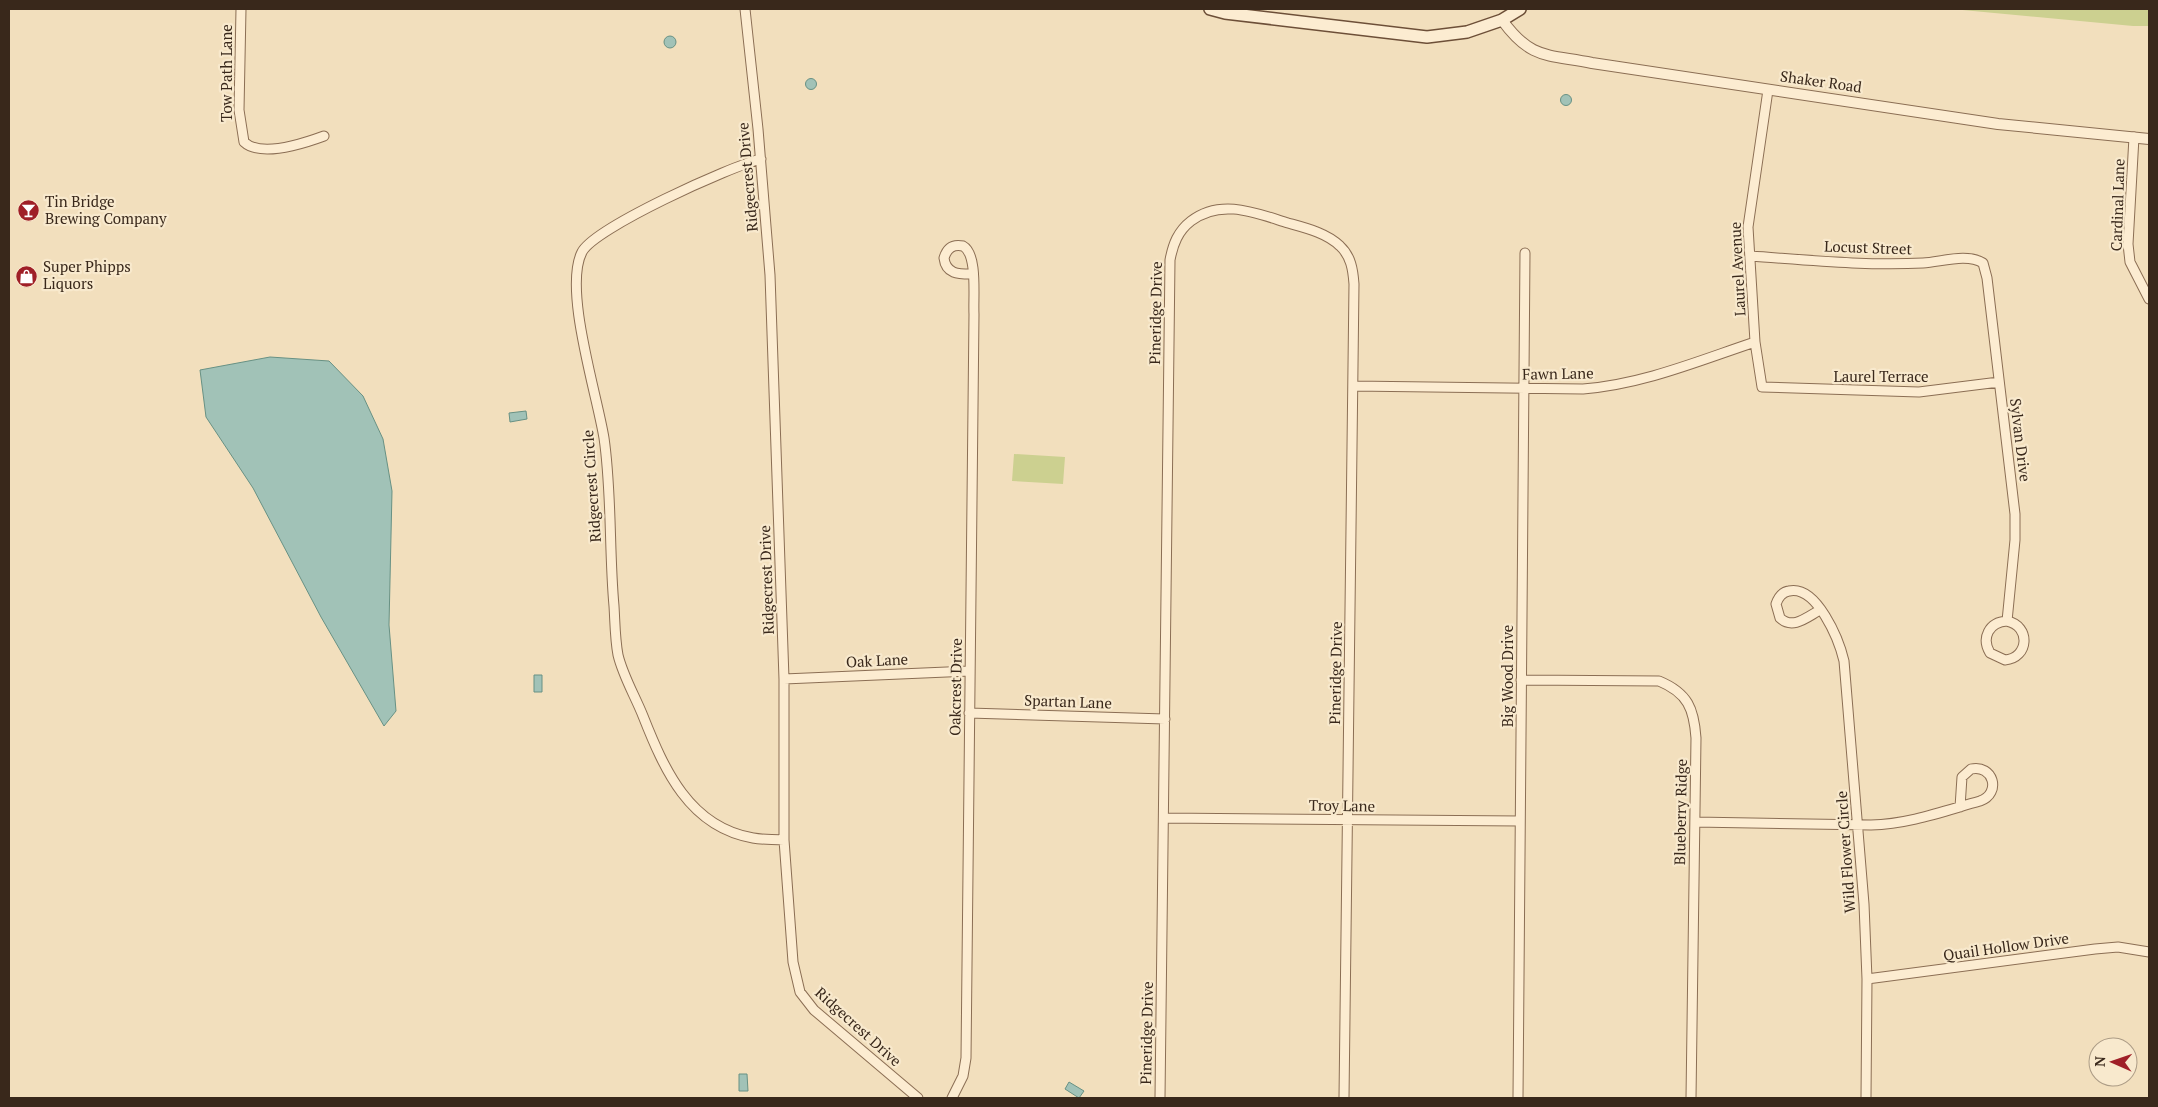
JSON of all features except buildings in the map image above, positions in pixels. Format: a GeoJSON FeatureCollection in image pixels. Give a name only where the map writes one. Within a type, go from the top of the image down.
{"type":"FeatureCollection","features":[{"type":"Feature","properties":{"kind":"main road"},"geometry":{"type":"LineString","coordinates":[[1210,9],[1225,13],[1426,37],[1467,32],[1502,20],[1520,9]]}},
{"type":"Feature","properties":{"kind":"street","name":"Tow Path Lane"},"geometry":{"type":"LineString","coordinates":[[241,9],[239,110],[244,142],[254,148],[288,147],[324,136]]}},
{"type":"Feature","properties":{"kind":"street","name":"Ridgecrest Drive"},"geometry":{"type":"LineString","coordinates":[[745,9],[770,274],[784,679],[784,840],[791,942],[800,992],[814,1010],[918,1098]]}},
{"type":"Feature","properties":{"kind":"street","name":"Shaker Road"},"geometry":{"type":"LineString","coordinates":[[1502,20],[1522,44],[1537,52],[1592,64],[1998,124],[2149,139]]}},
{"type":"Feature","properties":{"kind":"street","name":"Laurel Avenue"},"geometry":{"type":"LineString","coordinates":[[1762,387],[1755,342],[1748,227],[1750,199],[1768,90]]}},
{"type":"Feature","properties":{"kind":"street","name":"Cardinal Lane"},"geometry":{"type":"LineString","coordinates":[[2134,137],[2128,244],[2130,262],[2149,299]]}},
{"type":"Feature","properties":{"kind":"street","name":"Ridgecrest Circle"},"geometry":{"type":"LineString","coordinates":[[760,159],[736,166],[653,204],[589,241],[577,264],[576,295],[604,441],[615,623],[618,654],[627,680],[665,770],[689,802],[713,822],[732,832],[753,838],[784,840]]}},
{"type":"Feature","properties":{"kind":"street","name":"Pineridge Drive"},"geometry":{"type":"LineString","coordinates":[[1160,1098],[1170,260],[1173,245],[1183,227],[1208,211],[1220,208],[1234,208],[1321,233],[1340,246],[1350,260],[1354,284],[1344,1098]]}},
{"type":"Feature","properties":{"kind":"street","name":"Big Wood Drive"},"geometry":{"type":"LineString","coordinates":[[1518,1098],[1525,253]]}},
{"type":"Feature","properties":{"kind":"street","name":"Locust Street"},"geometry":{"type":"LineString","coordinates":[[1751,256],[1876,264],[1922,264],[1967,258],[1983,263]]}},
{"type":"Feature","properties":{"kind":"street","name":"Sylvan Drive"},"geometry":{"type":"LineString","coordinates":[[1983,263],[1987,278],[2015,514],[2015,540],[2007,621]]}},
{"type":"Feature","properties":{"kind":"street","name":"Oakcrest Drive"},"geometry":{"type":"LineString","coordinates":[[952,1098],[963,1076],[966,1058],[973,274]]}},
{"type":"Feature","properties":{"kind":"street","name":"Fawn Lane"},"geometry":{"type":"LineString","coordinates":[[1353,386],[1524,388],[1612,386],[1671,372],[1755,342]]}},
{"type":"Feature","properties":{"kind":"street","name":"Laurel Terrace"},"geometry":{"type":"LineString","coordinates":[[1762,387],[1919,392],[1999,382]]}},
{"type":"Feature","properties":{"kind":"street","name":"Wild Flower Circle"},"geometry":{"type":"LineString","coordinates":[[1820,610],[1799,622],[1789,623],[1780,618],[1776,604],[1781,595],[1794,590],[1805,595],[1820,610],[1837,637],[1844,661],[1858,825],[1867,980],[1866,1098]]}},
{"type":"Feature","properties":{"kind":"street"},"geometry":{"type":"LineString","coordinates":[[2007,621],[2015,624],[2021,630],[2025,642],[2017,656],[2005,660],[1990,653],[1986,638],[1992,627],[1999,622],[2007,621]]}},
{"type":"Feature","properties":{"kind":"street","name":"Oak Lane"},"geometry":{"type":"LineString","coordinates":[[784,679],[970,671]]}},
{"type":"Feature","properties":{"kind":"street","name":"Blueberry Ridge"},"geometry":{"type":"LineString","coordinates":[[1522,680],[1648,680],[1660,682],[1678,690],[1692,710],[1695,724],[1695,822],[1691,1098]]}},
{"type":"Feature","properties":{"kind":"street","name":"Spartan Lane"},"geometry":{"type":"LineString","coordinates":[[969,713],[1165,719]]}},
{"type":"Feature","properties":{"kind":"street"},"geometry":{"type":"LineString","coordinates":[[1695,822],[1899,824],[1960,807],[1988,797],[1993,784],[1988,772],[1976,768],[1964,773],[1961,781],[1960,807]]}},
{"type":"Feature","properties":{"kind":"street","name":"Troy Lane"},"geometry":{"type":"LineString","coordinates":[[1164,818],[1520,822]]}},
{"type":"Feature","properties":{"kind":"street","name":"Quail Hollow Drive"},"geometry":{"type":"LineString","coordinates":[[1867,980],[2095,949],[2118,947],[2149,952]]}},
{"type":"Feature","properties":{"kind":"green space"},"geometry":{"type":"Polygon","coordinates":[[[1952,9],[2149,9],[2149,26],[2133,26],[1952,9]]]}},
{"type":"Feature","properties":{"kind":"green space"},"geometry":{"type":"Polygon","coordinates":[[[1014,454],[1065,457],[1063,484],[1012,481],[1014,454]]]}},
{"type":"Feature","properties":{"kind":"water"},"geometry":{"type":"Polygon","coordinates":[[[670,36],[676,42],[670,48],[664,42],[670,36]]]}},
{"type":"Feature","properties":{"kind":"water"},"geometry":{"type":"Polygon","coordinates":[[[811,78],[817,84],[811,90],[805,84],[811,78]]]}},
{"type":"Feature","properties":{"kind":"water"},"geometry":{"type":"Polygon","coordinates":[[[1566,94],[1572,100],[1566,106],[1560,100],[1566,94]]]}},
{"type":"Feature","properties":{"kind":"water"},"geometry":{"type":"Polygon","coordinates":[[[270,357],[329,361],[363,396],[383,439],[392,491],[389,625],[396,711],[384,726],[321,617],[253,488],[206,417],[200,370],[270,357]]]}},
{"type":"Feature","properties":{"kind":"water"},"geometry":{"type":"Polygon","coordinates":[[[526,411],[527,419],[510,422],[509,413],[526,411]]]}},
{"type":"Feature","properties":{"kind":"water"},"geometry":{"type":"Polygon","coordinates":[[[534,675],[542,675],[542,692],[534,692],[534,675]]]}},
{"type":"Feature","properties":{"kind":"water"},"geometry":{"type":"Polygon","coordinates":[[[739,1074],[747,1074],[748,1091],[739,1091],[739,1074]]]}},
{"type":"Feature","properties":{"kind":"water"},"geometry":{"type":"Polygon","coordinates":[[[1069,1082],[1084,1091],[1079,1098],[1065,1089],[1069,1082]]]}},
{"type":"Feature","properties":{"kind":"place","name":"Tin Bridge Brewing Company"},"geometry":{"type":"Point","coordinates":[29,211]}},
{"type":"Feature","properties":{"kind":"place","name":"Super Phipps Liquors"},"geometry":{"type":"Point","coordinates":[27,276]}}]}
